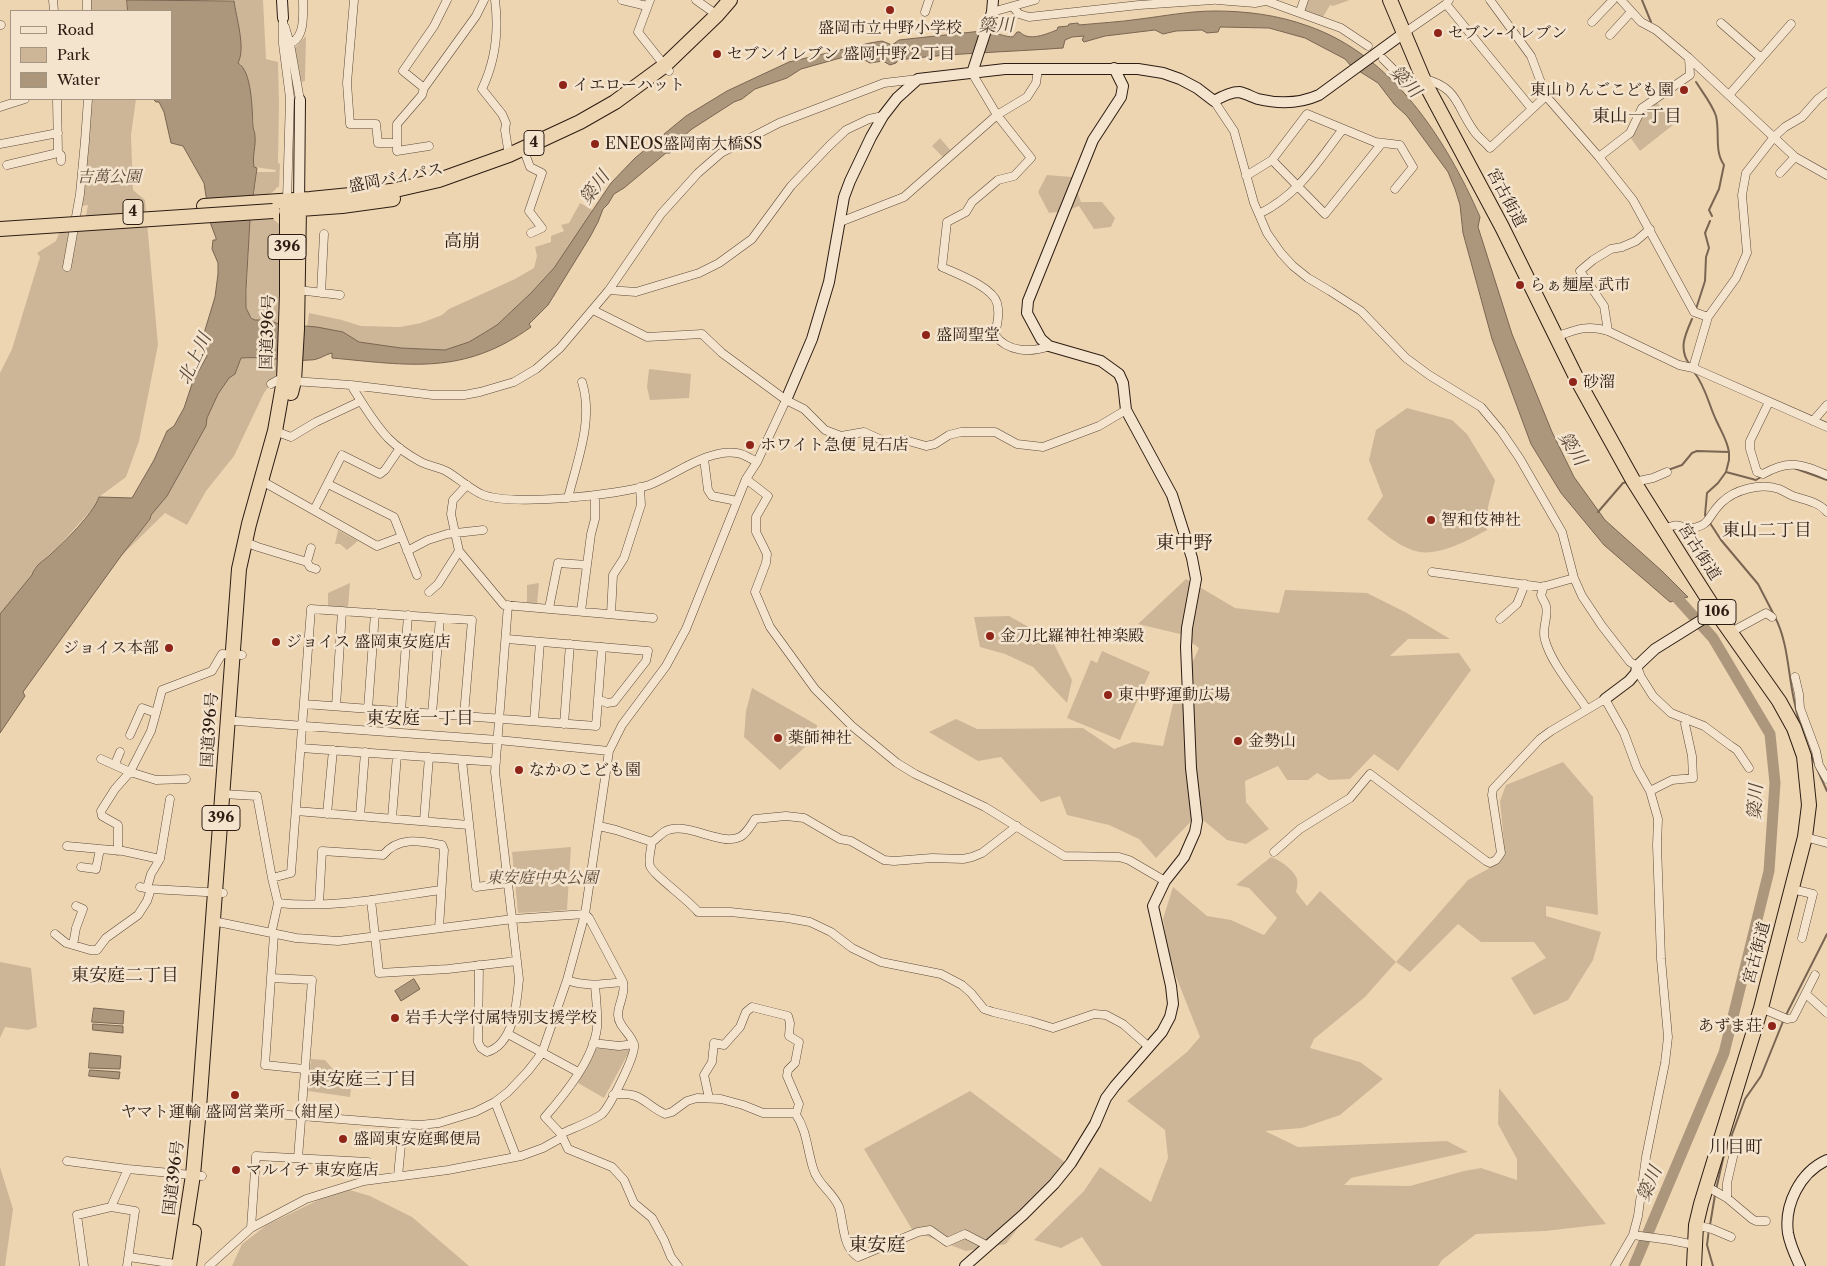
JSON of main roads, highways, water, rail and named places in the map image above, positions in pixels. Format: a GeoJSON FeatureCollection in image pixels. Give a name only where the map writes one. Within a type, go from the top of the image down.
{"type":"FeatureCollection","features":[{"type":"Feature","properties":{"kind":"highway","name":"盛岡バイパス"},"geometry":{"type":"LineString","coordinates":[[0,222],[61,221],[286,205],[391,191],[439,180],[509,155],[580,122],[615,102],[666,68],[718,15],[730,0]]}},
{"type":"Feature","properties":{"kind":"highway","name":"盛岡バイパス"},"geometry":{"type":"LineString","coordinates":[[286,205],[342,206],[398,198],[452,185],[526,156],[575,133],[620,107],[724,20],[741,0]]}},
{"type":"Feature","properties":{"kind":"highway","name":"宮古街道"},"geometry":{"type":"LineString","coordinates":[[1390,0],[1425,81],[1502,227],[1555,337],[1634,482],[1664,530],[1711,614],[1731,632],[1779,701],[1804,756],[1809,805],[1805,837],[1761,1008],[1706,1186],[1705,1227],[1695,1245],[1694,1266]]}},
{"type":"Feature","properties":{"kind":"highway","name":"国道396号"},"geometry":{"type":"LineString","coordinates":[[184,1266],[198,1175],[238,654],[249,544],[278,432],[295,293],[286,205]]}},
{"type":"Feature","properties":{"kind":"highway","name":"盛岡バイパス"},"geometry":{"type":"LineString","coordinates":[[0,229],[61,221]]}},
{"type":"Feature","properties":{"kind":"highway","name":"国道396号"},"geometry":{"type":"LineString","coordinates":[[227,794],[236,721],[238,654]]}},
{"type":"Feature","properties":{"kind":"water"},"geometry":{"type":"Polygon","coordinates":[[[127,0],[234,1],[241,41],[238,63],[243,67],[249,82],[255,136],[254,167],[257,168],[250,219],[246,290],[246,308],[251,318],[279,324],[317,327],[343,332],[359,342],[401,348],[445,350],[469,342],[497,325],[531,293],[554,268],[611,183],[635,158],[686,116],[727,91],[789,62],[882,41],[892,45],[899,40],[991,30],[1013,37],[1017,32],[1020,32],[1033,37],[1057,30],[1058,27],[1068,26],[1069,24],[1117,22],[1196,12],[1227,11],[1274,16],[1308,26],[1338,39],[1366,57],[1413,103],[1433,130],[1451,158],[1480,217],[1478,227],[1512,334],[1552,432],[1574,477],[1605,520],[1688,597],[1670,602],[1604,545],[1561,493],[1531,444],[1492,339],[1463,233],[1460,205],[1448,172],[1407,116],[1394,104],[1378,83],[1351,66],[1345,59],[1305,38],[1269,28],[1220,27],[1218,32],[1207,33],[1202,30],[1176,31],[1163,34],[1155,30],[1105,36],[1084,42],[1082,40],[1084,36],[1072,37],[1065,40],[1063,48],[898,60],[890,65],[883,61],[870,63],[851,55],[801,69],[787,78],[755,89],[692,129],[672,146],[670,153],[666,153],[614,194],[603,209],[590,237],[548,305],[529,324],[531,327],[506,343],[482,354],[435,364],[386,363],[332,358],[332,353],[310,360],[241,358],[235,374],[229,378],[218,394],[207,418],[206,426],[167,496],[151,515],[150,519],[23,692],[25,696],[0,733],[0,614],[32,575],[37,566],[85,519],[99,497],[132,498],[154,460],[167,431],[174,426],[184,408],[193,381],[207,356],[202,340],[215,297],[218,263],[212,249],[213,240],[216,240],[216,238],[210,222],[204,183],[183,146],[171,143],[164,112],[159,102],[154,100],[172,100],[172,10],[128,10],[127,0]]]}},
{"type":"Feature","properties":{"kind":"water"},"geometry":{"type":"Polygon","coordinates":[[[414,979],[420,989],[401,1001],[395,991],[414,979]]]}},
{"type":"Feature","properties":{"kind":"water"},"geometry":{"type":"Polygon","coordinates":[[[94,1008],[124,1011],[123,1024],[92,1022],[94,1008]]]}},
{"type":"Feature","properties":{"kind":"water"},"geometry":{"type":"Polygon","coordinates":[[[93,1024],[123,1026],[123,1033],[93,1030],[93,1024]]]}},
{"type":"Feature","properties":{"kind":"water"},"geometry":{"type":"Polygon","coordinates":[[[90,1053],[121,1056],[120,1069],[89,1068],[90,1053]]]}},
{"type":"Feature","properties":{"kind":"water"},"geometry":{"type":"Polygon","coordinates":[[[90,1070],[120,1072],[119,1079],[89,1076],[90,1070]]]}},
{"type":"Feature","properties":{"kind":"waterway"},"geometry":{"type":"LineString","coordinates":[[1642,0],[1651,22]]}},
{"type":"Feature","properties":{"kind":"waterway"},"geometry":{"type":"LineString","coordinates":[[1696,82],[1716,116],[1718,148],[1724,165],[1719,189],[1709,210],[1712,216]]}},
{"type":"Feature","properties":{"kind":"waterway"},"geometry":{"type":"LineString","coordinates":[[1696,309],[1705,281],[1706,257],[1709,248],[1705,233],[1710,221]]}},
{"type":"Feature","properties":{"kind":"waterway"},"geometry":{"type":"LineString","coordinates":[[1690,365],[1684,353],[1684,342],[1692,319]]}},
{"type":"Feature","properties":{"kind":"waterway"},"geometry":{"type":"LineString","coordinates":[[1694,372],[1726,440],[1729,452]]}},
{"type":"Feature","properties":{"kind":"waterway"},"geometry":{"type":"LineString","coordinates":[[1668,470],[1682,465],[1692,453],[1697,451],[1729,452],[1726,472],[1756,480],[1761,477]]}},
{"type":"Feature","properties":{"kind":"waterway"},"geometry":{"type":"LineString","coordinates":[[1794,468],[1827,480]]}},
{"type":"Feature","properties":{"kind":"waterway"},"geometry":{"type":"LineString","coordinates":[[1706,517],[1707,493],[1726,472]]}},
{"type":"Feature","properties":{"kind":"waterway"},"geometry":{"type":"LineString","coordinates":[[1598,512],[1623,483],[1627,482]]}},
{"type":"Feature","properties":{"kind":"waterway"},"geometry":{"type":"LineString","coordinates":[[1710,523],[1721,540],[1758,584],[1773,613]]}},
{"type":"Feature","properties":{"kind":"waterway","name":"簗川"},"geometry":{"type":"LineString","coordinates":[[1634,1266],[1724,1053],[1769,871],[1775,783],[1770,734],[1713,638],[1669,589]]}},
{"type":"Feature","properties":{"kind":"waterway"},"geometry":{"type":"LineString","coordinates":[[1775,617],[1783,637],[1800,724],[1812,758],[1827,791]]}},
{"type":"Feature","properties":{"kind":"waterway"},"geometry":{"type":"LineString","coordinates":[[1786,1015],[1827,934]]}},
{"type":"Feature","properties":{"kind":"waterway"},"geometry":{"type":"LineString","coordinates":[[1716,1190],[1723,1159],[1745,1099],[1761,1076],[1784,1019]]}},
{"type":"Feature","properties":{"kind":"waterway"},"geometry":{"type":"LineString","coordinates":[[1710,1225],[1715,1195]]}},
{"type":"Feature","properties":{"kind":"waterway"},"geometry":{"type":"LineString","coordinates":[[1709,1229],[1707,1245],[1713,1266]]}},
{"type":"Feature","properties":{"kind":"place","name":"盛岡市立中野小学校"},"geometry":{"type":"Point","coordinates":[890,10]}},
{"type":"Feature","properties":{"kind":"place","name":"セブン-イレブン"},"geometry":{"type":"Point","coordinates":[1438,33]}},
{"type":"Feature","properties":{"kind":"place","name":"セブンイレブン 盛岡中野２丁目"},"geometry":{"type":"Point","coordinates":[717,54]}},
{"type":"Feature","properties":{"kind":"place","name":"イエローハット"},"geometry":{"type":"Point","coordinates":[563,85]}},
{"type":"Feature","properties":{"kind":"place","name":"東山りんごこども園"},"geometry":{"type":"Point","coordinates":[1684,90]}},
{"type":"Feature","properties":{"kind":"place","name":"ENEOS盛岡南大橋SS"},"geometry":{"type":"Point","coordinates":[595,144]}},
{"type":"Feature","properties":{"kind":"place","name":"らぁ麺屋 武市"},"geometry":{"type":"Point","coordinates":[1520,285]}},
{"type":"Feature","properties":{"kind":"place","name":"盛岡聖堂"},"geometry":{"type":"Point","coordinates":[926,335]}},
{"type":"Feature","properties":{"kind":"place","name":"砂溜"},"geometry":{"type":"Point","coordinates":[1573,382]}},
{"type":"Feature","properties":{"kind":"place","name":"ホワイト急便 見石店"},"geometry":{"type":"Point","coordinates":[750,445]}},
{"type":"Feature","properties":{"kind":"place","name":"智和伎神社"},"geometry":{"type":"Point","coordinates":[1431,520]}},
{"type":"Feature","properties":{"kind":"place","name":"金刀比羅神社神楽殿"},"geometry":{"type":"Point","coordinates":[990,636]}},
{"type":"Feature","properties":{"kind":"place","name":"ジョイス 盛岡東安庭店"},"geometry":{"type":"Point","coordinates":[276,642]}},
{"type":"Feature","properties":{"kind":"place","name":"ジョイス本部"},"geometry":{"type":"Point","coordinates":[169,648]}},
{"type":"Feature","properties":{"kind":"place","name":"東中野運動広場"},"geometry":{"type":"Point","coordinates":[1108,695]}},
{"type":"Feature","properties":{"kind":"place","name":"薬師神社"},"geometry":{"type":"Point","coordinates":[778,738]}},
{"type":"Feature","properties":{"kind":"place","name":"金勢山"},"geometry":{"type":"Point","coordinates":[1238,741]}},
{"type":"Feature","properties":{"kind":"place","name":"なかのこども園"},"geometry":{"type":"Point","coordinates":[519,770]}},
{"type":"Feature","properties":{"kind":"place","name":"岩手大学付属特別支援学校"},"geometry":{"type":"Point","coordinates":[395,1018]}},
{"type":"Feature","properties":{"kind":"place","name":"あずま荘"},"geometry":{"type":"Point","coordinates":[1772,1026]}},
{"type":"Feature","properties":{"kind":"place","name":"ヤマト運輸 盛岡営業所（紺屋）"},"geometry":{"type":"Point","coordinates":[235,1095]}},
{"type":"Feature","properties":{"kind":"place","name":"盛岡東安庭郵便局"},"geometry":{"type":"Point","coordinates":[343,1139]}},
{"type":"Feature","properties":{"kind":"place","name":"マルイチ 東安庭店"},"geometry":{"type":"Point","coordinates":[236,1170]}},
{"type":"Feature","properties":{"kind":"district","name":"東山一丁目"},"geometry":{"type":"Point","coordinates":[1637,117]}},
{"type":"Feature","properties":{"kind":"district","name":"高崩"},"geometry":{"type":"Point","coordinates":[462,242]}},
{"type":"Feature","properties":{"kind":"district","name":"東山二丁目"},"geometry":{"type":"Point","coordinates":[1767,531]}},
{"type":"Feature","properties":{"kind":"district","name":"東中野"},"geometry":{"type":"Point","coordinates":[1184,544]}},
{"type":"Feature","properties":{"kind":"district","name":"東安庭一丁目"},"geometry":{"type":"Point","coordinates":[420,719]}},
{"type":"Feature","properties":{"kind":"district","name":"東安庭二丁目"},"geometry":{"type":"Point","coordinates":[125,976]}},
{"type":"Feature","properties":{"kind":"district","name":"東安庭三丁目"},"geometry":{"type":"Point","coordinates":[363,1080]}},
{"type":"Feature","properties":{"kind":"district","name":"川目町"},"geometry":{"type":"Point","coordinates":[1736,1148]}},
{"type":"Feature","properties":{"kind":"district","name":"東安庭"},"geometry":{"type":"Point","coordinates":[877,1246]}},
{"type":"Feature","properties":{"kind":"park label","name":"吉萬公園"},"geometry":{"type":"Point","coordinates":[109,177]}},
{"type":"Feature","properties":{"kind":"park label","name":"東安庭中央公園"},"geometry":{"type":"Point","coordinates":[542,878]}},
{"type":"Feature","properties":{"kind":"water label","name":"北上川"},"geometry":{"type":"Point","coordinates":[195,359]}}]}
